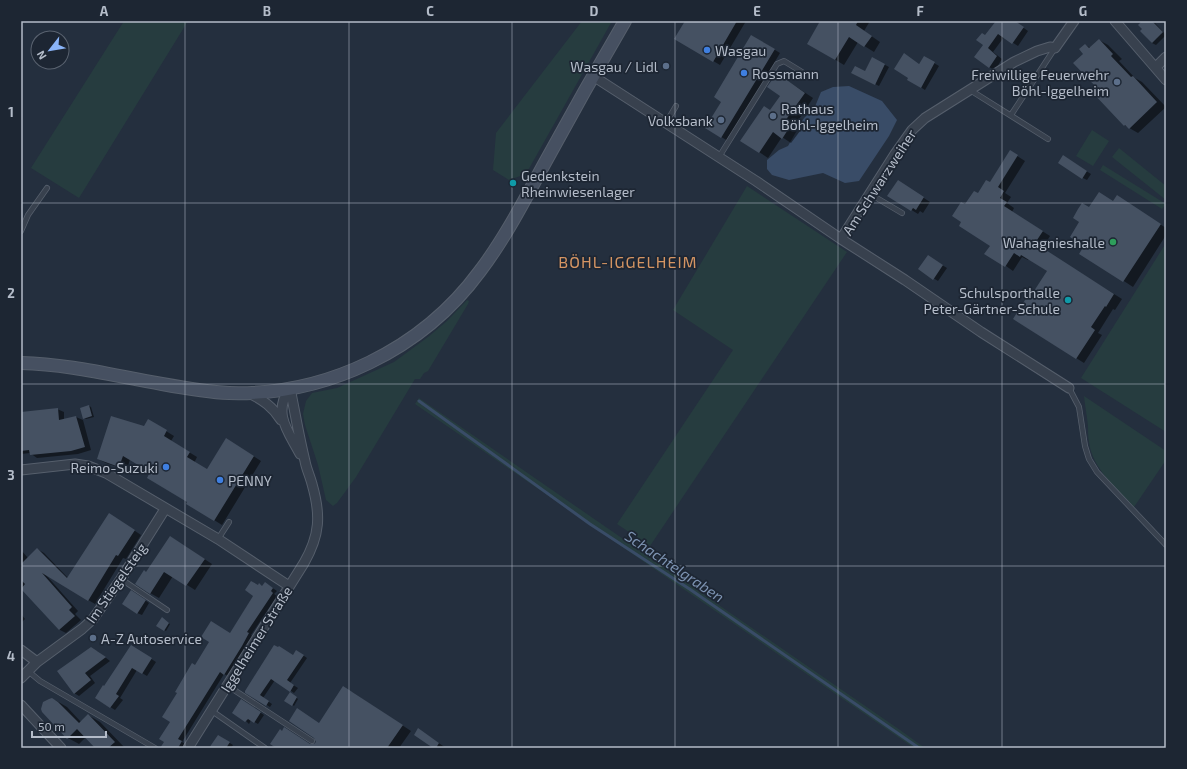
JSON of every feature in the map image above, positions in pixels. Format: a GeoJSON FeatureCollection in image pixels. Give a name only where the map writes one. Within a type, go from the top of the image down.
{"type":"FeatureCollection","features":[{"type":"Feature","properties":{"kind":"main road"},"geometry":{"type":"LineString","coordinates":[[21,363],[71,367],[209,392],[250,393],[290,388],[341,375],[383,356],[417,334],[435,319],[456,299],[479,273],[498,244],[625,21]]}},
{"type":"Feature","properties":{"kind":"street"},"geometry":{"type":"LineString","coordinates":[[1055,48],[1074,21]]}},
{"type":"Feature","properties":{"kind":"street"},"geometry":{"type":"LineString","coordinates":[[1115,21],[1166,80]]}},
{"type":"Feature","properties":{"kind":"street","name":"Am Schwarzweiher"},"geometry":{"type":"LineString","coordinates":[[841,240],[895,154],[917,125],[936,110],[1026,56],[1044,48],[1055,48]]}},
{"type":"Feature","properties":{"kind":"street"},"geometry":{"type":"LineString","coordinates":[[1156,67],[1166,57]]}},
{"type":"Feature","properties":{"kind":"street","name":"Am Schwarzweiher"},"geometry":{"type":"LineString","coordinates":[[593,76],[719,157],[841,240],[905,280],[981,332],[1069,388]]}},
{"type":"Feature","properties":{"kind":"street"},"geometry":{"type":"LineString","coordinates":[[283,423],[281,414],[282,404],[290,388]]}},
{"type":"Feature","properties":{"kind":"street"},"geometry":{"type":"LineString","coordinates":[[290,388],[305,462]]}},
{"type":"Feature","properties":{"kind":"street"},"geometry":{"type":"LineString","coordinates":[[250,393],[269,405],[277,413],[305,462]]}},
{"type":"Feature","properties":{"kind":"street","name":"Iggelheimer Straße"},"geometry":{"type":"LineString","coordinates":[[188,748],[312,549],[318,527],[318,513],[314,491],[305,462]]}},
{"type":"Feature","properties":{"kind":"street"},"geometry":{"type":"LineString","coordinates":[[21,470],[75,464],[88,466],[106,473],[218,539],[289,586]]}},
{"type":"Feature","properties":{"kind":"street","name":"Im Stiegelsteig"},"geometry":{"type":"LineString","coordinates":[[21,678],[37,662],[82,629],[93,618],[121,579],[165,509]]}},
{"type":"Feature","properties":{"kind":"street"},"geometry":{"type":"LineString","coordinates":[[21,650],[37,662]]}},
{"type":"Feature","properties":{"kind":"street"},"geometry":{"type":"LineString","coordinates":[[21,705],[61,748]]}},
{"type":"Feature","properties":{"kind":"lane"},"geometry":{"type":"LineString","coordinates":[[1011,115],[1055,48]]}},
{"type":"Feature","properties":{"kind":"lane"},"geometry":{"type":"LineString","coordinates":[[719,157],[777,64],[784,61],[802,72]]}},
{"type":"Feature","properties":{"kind":"lane"},"geometry":{"type":"LineString","coordinates":[[970,90],[1048,139]]}},
{"type":"Feature","properties":{"kind":"lane"},"geometry":{"type":"LineString","coordinates":[[666,123],[676,106]]}},
{"type":"Feature","properties":{"kind":"lane"},"geometry":{"type":"LineString","coordinates":[[21,231],[28,215],[47,188]]}},
{"type":"Feature","properties":{"kind":"lane"},"geometry":{"type":"LineString","coordinates":[[870,194],[902,213]]}},
{"type":"Feature","properties":{"kind":"lane"},"geometry":{"type":"LineString","coordinates":[[1069,388],[1079,407],[1085,446],[1089,459],[1097,472],[1166,546]]}},
{"type":"Feature","properties":{"kind":"lane"},"geometry":{"type":"LineString","coordinates":[[218,539],[229,522]]}},
{"type":"Feature","properties":{"kind":"lane"},"geometry":{"type":"LineString","coordinates":[[121,579],[168,610]]}},
{"type":"Feature","properties":{"kind":"lane"},"geometry":{"type":"LineString","coordinates":[[28,670],[40,681],[155,748]]}},
{"type":"Feature","properties":{"kind":"lane"},"geometry":{"type":"LineString","coordinates":[[228,686],[312,741]]}},
{"type":"Feature","properties":{"kind":"lane"},"geometry":{"type":"LineString","coordinates":[[212,711],[265,748]]}},
{"type":"Feature","properties":{"kind":"green space"},"geometry":{"type":"Polygon","coordinates":[[[124,21],[188,21],[79,198],[31,168],[124,21]]]}},
{"type":"Feature","properties":{"kind":"green space"},"geometry":{"type":"Polygon","coordinates":[[[582,21],[612,21],[526,174],[509,180],[493,170],[496,133],[582,21]]]}},
{"type":"Feature","properties":{"kind":"green space"},"geometry":{"type":"Polygon","coordinates":[[[1092,130],[1109,141],[1093,166],[1076,156],[1092,130]]]}},
{"type":"Feature","properties":{"kind":"green space"},"geometry":{"type":"Polygon","coordinates":[[[1119,148],[1166,186],[1166,200],[1112,157],[1119,148]]]}},
{"type":"Feature","properties":{"kind":"green space"},"geometry":{"type":"Polygon","coordinates":[[[1103,165],[1166,204],[1162,209],[1100,170],[1103,165]]]}},
{"type":"Feature","properties":{"kind":"green space"},"geometry":{"type":"Polygon","coordinates":[[[747,186],[847,252],[650,546],[617,524],[733,350],[673,310],[747,186]]]}},
{"type":"Feature","properties":{"kind":"green space"},"geometry":{"type":"Polygon","coordinates":[[[1166,243],[1166,432],[1081,378],[1166,243]]]}},
{"type":"Feature","properties":{"kind":"green space"},"geometry":{"type":"Polygon","coordinates":[[[467,300],[469,301],[468,304],[428,371],[424,373],[420,379],[415,379],[356,477],[337,503],[333,506],[326,500],[318,465],[305,425],[303,414],[306,401],[312,393],[337,388],[394,362],[447,321],[467,300]]]}},
{"type":"Feature","properties":{"kind":"green space"},"geometry":{"type":"Polygon","coordinates":[[[1084,396],[1166,451],[1166,460],[1134,507],[1106,478],[1095,461],[1091,452],[1084,396]]]}},
{"type":"Feature","properties":{"kind":"green space"},"geometry":{"type":"Polygon","coordinates":[[[419,398],[925,748],[914,748],[415,404],[419,398]]]}},
{"type":"Feature","properties":{"kind":"water"},"geometry":{"type":"Polygon","coordinates":[[[849,86],[882,101],[897,120],[889,136],[859,181],[845,183],[823,173],[789,180],[772,175],[767,169],[767,160],[779,150],[788,146],[804,118],[814,109],[821,92],[833,87],[849,86]]]}},
{"type":"Feature","properties":{"kind":"building","name":"Wasgau"},"geometry":{"type":"Polygon","coordinates":[[[685,21],[737,21],[713,62],[674,39],[685,21]]]}},
{"type":"Feature","properties":{"kind":"building"},"geometry":{"type":"Polygon","coordinates":[[[820,21],[858,21],[856,25],[872,36],[864,47],[849,37],[835,60],[807,44],[820,21]]]}},
{"type":"Feature","properties":{"kind":"building"},"geometry":{"type":"Polygon","coordinates":[[[996,21],[1015,21],[1024,27],[1012,44],[998,34],[988,48],[997,56],[989,68],[974,57],[983,45],[976,40],[982,33],[985,35],[996,21]]]}},
{"type":"Feature","properties":{"kind":"building"},"geometry":{"type":"Polygon","coordinates":[[[1142,21],[1152,21],[1163,32],[1152,43],[1140,31],[1142,29],[1138,25],[1142,21]]]}},
{"type":"Feature","properties":{"kind":"building","name":"Rossmann"},"geometry":{"type":"Polygon","coordinates":[[[751,35],[775,49],[721,138],[705,128],[721,102],[714,97],[751,35]]]}},
{"type":"Feature","properties":{"kind":"building","name":"Freiwillige Feuerwehr Böhl-Iggelheim"},"geometry":{"type":"Polygon","coordinates":[[[1099,39],[1113,54],[1111,56],[1131,77],[1133,76],[1157,102],[1129,129],[1125,125],[1124,126],[1092,92],[1096,87],[1073,63],[1083,54],[1079,49],[1085,44],[1089,48],[1099,39]]]}},
{"type":"Feature","properties":{"kind":"building"},"geometry":{"type":"Polygon","coordinates":[[[904,53],[919,64],[924,56],[935,62],[921,88],[907,80],[908,78],[894,69],[904,53]]]}},
{"type":"Feature","properties":{"kind":"building"},"geometry":{"type":"Polygon","coordinates":[[[872,57],[885,64],[875,85],[851,73],[855,66],[865,71],[872,57]]]}},
{"type":"Feature","properties":{"kind":"building","name":"Rathaus Böhl-Iggelheim"},"geometry":{"type":"Polygon","coordinates":[[[777,73],[805,93],[785,121],[791,125],[782,139],[773,132],[759,153],[740,141],[764,106],[770,110],[780,96],[767,87],[777,73]]]}},
{"type":"Feature","properties":{"kind":"building"},"geometry":{"type":"Polygon","coordinates":[[[1010,150],[1018,155],[998,187],[1004,191],[1000,198],[1007,202],[1004,206],[1043,231],[1035,243],[1114,294],[1091,327],[1095,330],[1076,359],[1013,319],[1032,289],[1034,291],[1047,271],[1021,255],[1020,257],[1014,253],[1005,267],[984,254],[990,246],[959,226],[961,222],[952,216],[961,202],[965,204],[974,191],[978,193],[986,180],[990,182],[1010,150]]]}},
{"type":"Feature","properties":{"kind":"building"},"geometry":{"type":"Polygon","coordinates":[[[1063,155],[1087,171],[1082,179],[1058,163],[1063,155]]]}},
{"type":"Feature","properties":{"kind":"building"},"geometry":{"type":"Polygon","coordinates":[[[898,180],[924,197],[916,210],[913,208],[911,211],[887,196],[898,180]]]}},
{"type":"Feature","properties":{"kind":"building","name":"Wahagnieshalle"},"geometry":{"type":"Polygon","coordinates":[[[1099,192],[1113,201],[1117,195],[1161,224],[1123,282],[1079,254],[1084,246],[1070,237],[1079,222],[1073,218],[1078,209],[1082,203],[1089,207],[1099,192]]]}},
{"type":"Feature","properties":{"kind":"building"},"geometry":{"type":"Polygon","coordinates":[[[928,255],[943,265],[933,280],[918,269],[928,255]]]}},
{"type":"Feature","properties":{"kind":"building"},"geometry":{"type":"Polygon","coordinates":[[[89,405],[92,416],[83,419],[80,408],[89,405]]]}},
{"type":"Feature","properties":{"kind":"building"},"geometry":{"type":"Polygon","coordinates":[[[58,408],[59,420],[76,416],[85,447],[71,451],[30,455],[29,450],[21,451],[21,412],[58,408]]]}},
{"type":"Feature","properties":{"kind":"building"},"geometry":{"type":"Polygon","coordinates":[[[111,416],[144,426],[148,419],[167,430],[164,436],[190,452],[187,457],[207,469],[226,438],[254,456],[214,521],[186,504],[187,502],[147,478],[150,472],[123,456],[119,467],[97,459],[111,416]]]}},
{"type":"Feature","properties":{"kind":"building"},"geometry":{"type":"Polygon","coordinates":[[[109,513],[135,530],[118,556],[116,555],[88,601],[42,573],[72,607],[69,610],[75,616],[59,630],[21,589],[25,584],[21,580],[21,564],[37,548],[67,578],[109,513]]]}},
{"type":"Feature","properties":{"kind":"building"},"geometry":{"type":"Polygon","coordinates":[[[170,536],[205,559],[186,586],[164,572],[150,594],[135,584],[144,570],[146,572],[170,536]]]}},
{"type":"Feature","properties":{"kind":"building"},"geometry":{"type":"Polygon","coordinates":[[[251,581],[258,585],[259,583],[262,586],[265,582],[273,588],[271,591],[273,593],[247,632],[249,633],[224,675],[220,672],[178,739],[182,741],[178,748],[160,748],[164,742],[159,739],[170,722],[162,717],[177,693],[175,692],[192,663],[195,665],[209,642],[201,637],[211,621],[230,633],[253,596],[245,590],[251,581]]]}},
{"type":"Feature","properties":{"kind":"building"},"geometry":{"type":"Polygon","coordinates":[[[131,590],[146,600],[137,614],[122,604],[131,590]]]}},
{"type":"Feature","properties":{"kind":"building"},"geometry":{"type":"Polygon","coordinates":[[[162,617],[169,623],[164,631],[156,626],[162,617]]]}},
{"type":"Feature","properties":{"kind":"building"},"geometry":{"type":"Polygon","coordinates":[[[131,645],[152,658],[142,674],[132,668],[116,694],[119,696],[110,708],[95,698],[131,645]]]}},
{"type":"Feature","properties":{"kind":"building"},"geometry":{"type":"Polygon","coordinates":[[[274,645],[279,646],[293,655],[296,650],[304,655],[287,680],[294,685],[290,692],[271,679],[260,695],[269,701],[266,706],[245,693],[245,691],[274,645]]]}},
{"type":"Feature","properties":{"kind":"building"},"geometry":{"type":"Polygon","coordinates":[[[91,647],[106,657],[85,673],[91,680],[74,694],[57,671],[91,647]]]}},
{"type":"Feature","properties":{"kind":"building"},"geometry":{"type":"Polygon","coordinates":[[[343,686],[403,725],[387,748],[276,748],[270,744],[280,729],[282,731],[284,727],[310,744],[314,744],[316,742],[314,738],[289,721],[297,708],[319,723],[343,686]]]}},
{"type":"Feature","properties":{"kind":"building"},"geometry":{"type":"Polygon","coordinates":[[[290,692],[297,697],[292,706],[284,701],[290,692]]]}},
{"type":"Feature","properties":{"kind":"building"},"geometry":{"type":"Polygon","coordinates":[[[52,698],[79,723],[88,714],[115,742],[108,748],[95,748],[77,729],[67,739],[42,712],[41,709],[43,702],[52,698]]]}},
{"type":"Feature","properties":{"kind":"building"},"geometry":{"type":"Polygon","coordinates":[[[241,699],[261,712],[254,723],[248,719],[245,722],[232,713],[241,699]]]}},
{"type":"Feature","properties":{"kind":"building"},"geometry":{"type":"Polygon","coordinates":[[[418,728],[439,743],[436,748],[433,748],[414,735],[418,728]]]}},
{"type":"Feature","properties":{"kind":"building"},"geometry":{"type":"Polygon","coordinates":[[[218,735],[230,742],[226,748],[209,748],[218,735]]]}},
{"type":"Feature","properties":{"kind":"waterway","name":"Schachtelgraben"},"geometry":{"type":"LineString","coordinates":[[419,401],[590,524],[691,590],[919,748]]}},
{"type":"Feature","properties":{"kind":"place","name":"Wasgau"},"geometry":{"type":"Point","coordinates":[707,50]}},
{"type":"Feature","properties":{"kind":"place","name":"Wasgau / Lidl"},"geometry":{"type":"Point","coordinates":[666,66]}},
{"type":"Feature","properties":{"kind":"place","name":"Rossmann"},"geometry":{"type":"Point","coordinates":[744,73]}},
{"type":"Feature","properties":{"kind":"place","name":"Freiwillige Feuerwehr Böhl-Iggelheim"},"geometry":{"type":"Point","coordinates":[1117,82]}},
{"type":"Feature","properties":{"kind":"place","name":"Rathaus Böhl-Iggelheim"},"geometry":{"type":"Point","coordinates":[773,116]}},
{"type":"Feature","properties":{"kind":"place","name":"Volksbank"},"geometry":{"type":"Point","coordinates":[721,120]}},
{"type":"Feature","properties":{"kind":"place","name":"Gedenkstein Rheinwiesenlager"},"geometry":{"type":"Point","coordinates":[513,183]}},
{"type":"Feature","properties":{"kind":"place","name":"Wahagnieshalle"},"geometry":{"type":"Point","coordinates":[1113,242]}},
{"type":"Feature","properties":{"kind":"place","name":"Schulsporthalle Peter-Gärtner-Schule"},"geometry":{"type":"Point","coordinates":[1068,300]}},
{"type":"Feature","properties":{"kind":"place","name":"Reimo-Suzuki"},"geometry":{"type":"Point","coordinates":[166,467]}},
{"type":"Feature","properties":{"kind":"place","name":"PENNY"},"geometry":{"type":"Point","coordinates":[220,480]}},
{"type":"Feature","properties":{"kind":"place","name":"A-Z Autoservice"},"geometry":{"type":"Point","coordinates":[93,638]}},
{"type":"Feature","properties":{"kind":"district","name":"BÖHL-IGGELHEIM"},"geometry":{"type":"Point","coordinates":[628,261]}}]}
